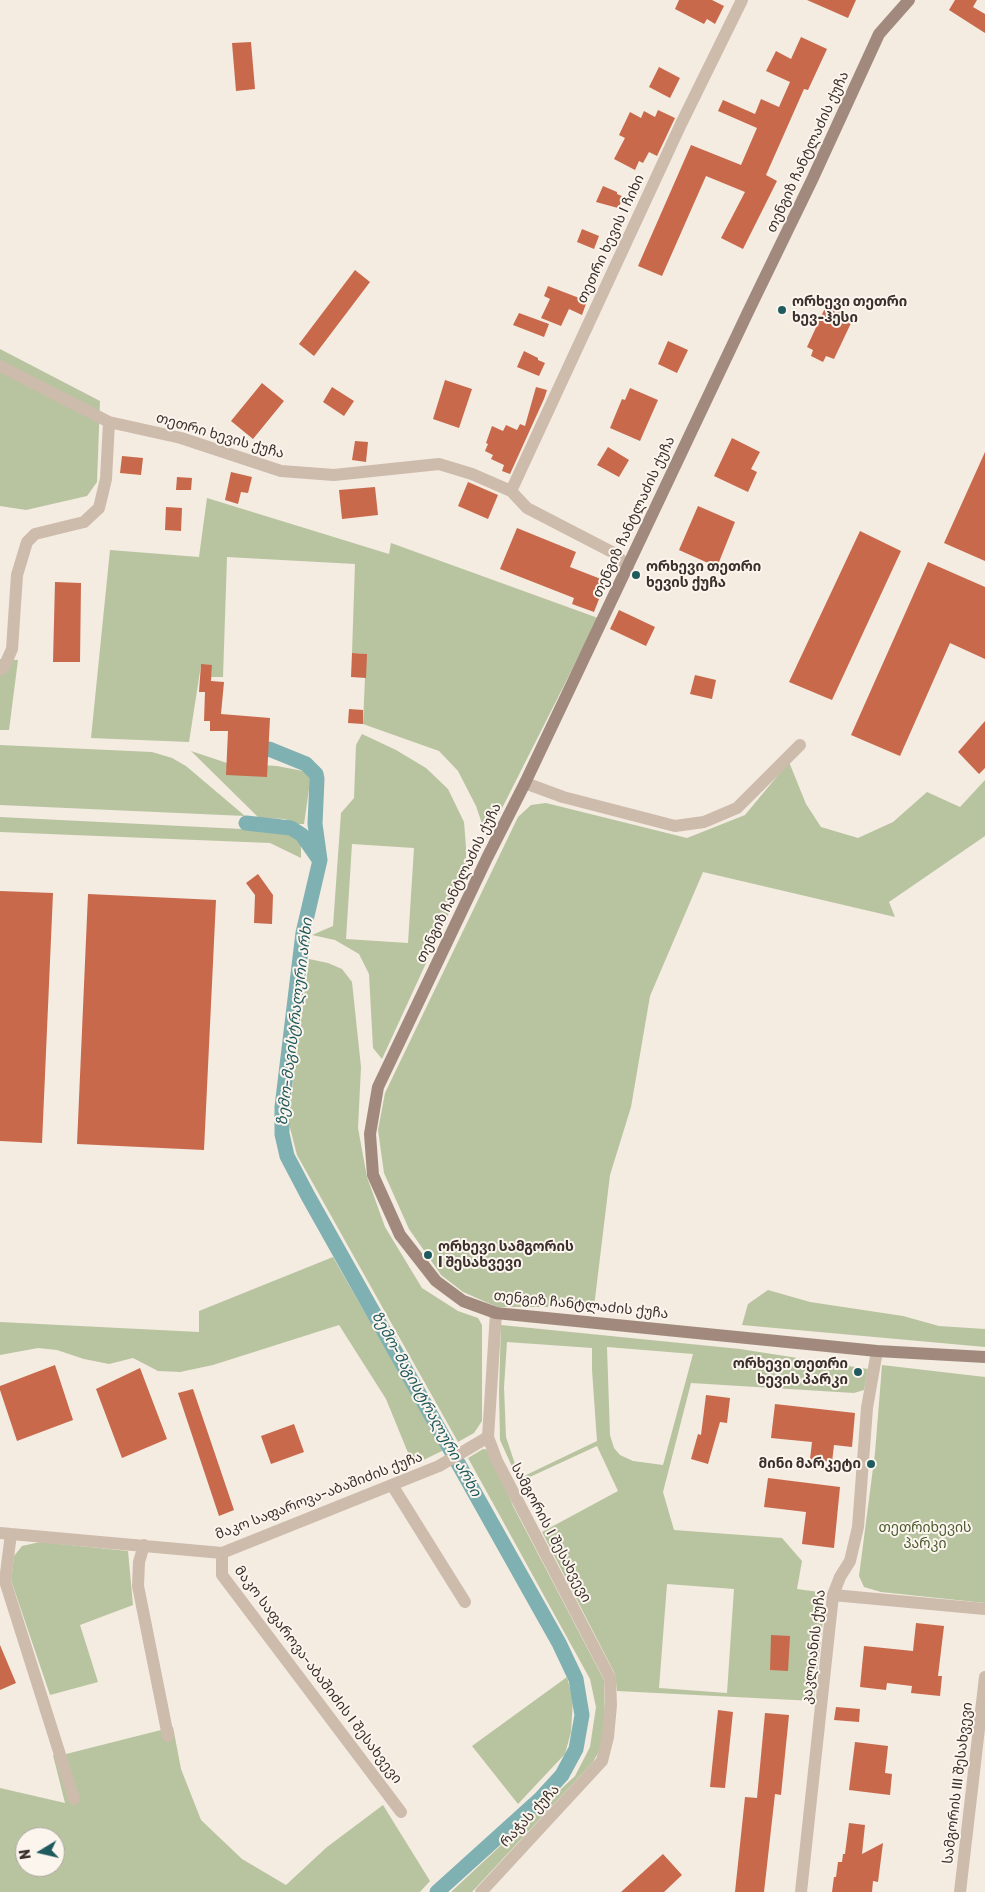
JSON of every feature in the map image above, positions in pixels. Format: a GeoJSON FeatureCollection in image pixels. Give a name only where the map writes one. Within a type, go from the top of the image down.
{"type":"FeatureCollection","features":[{"type":"Feature","properties":{"kind":"street","name":"თეთრი ხევის I ჩიხი"},"geometry":{"type":"LineString","coordinates":[[511,491],[681,124],[742,0]]}},
{"type":"Feature","properties":{"kind":"street","name":"თენგიზ ჩანტლაძის ქუჩა"},"geometry":{"type":"LineString","coordinates":[[909,0],[879,34],[812,180],[525,783],[486,858],[378,1087],[370,1134],[373,1175],[400,1235],[436,1281],[463,1302],[496,1313],[878,1351],[985,1357]]}},
{"type":"Feature","properties":{"kind":"street","name":"თეთრი ხევის ქუჩა"},"geometry":{"type":"LineString","coordinates":[[0,366],[109,422],[181,438],[281,471],[334,475],[439,464],[472,474],[511,491],[527,508],[612,552],[628,566]]}},
{"type":"Feature","properties":{"kind":"street"},"geometry":{"type":"LineString","coordinates":[[0,670],[4,667],[12,649],[17,576],[27,542],[35,534],[84,522],[99,508],[106,479],[109,422]]}},
{"type":"Feature","properties":{"kind":"street"},"geometry":{"type":"LineString","coordinates":[[525,783],[563,797],[675,826],[704,822],[737,808],[800,745]]}},
{"type":"Feature","properties":{"kind":"street","name":"სამგორის I შესახვევი"},"geometry":{"type":"LineString","coordinates":[[496,1313],[488,1436],[497,1461],[610,1678],[611,1705],[608,1737],[602,1761]]}},
{"type":"Feature","properties":{"kind":"street","name":"კაკლიანის ქუჩა"},"geometry":{"type":"LineString","coordinates":[[801,1892],[833,1595],[840,1577],[850,1561],[858,1527],[868,1408],[878,1351]]}},
{"type":"Feature","properties":{"kind":"street","name":"მაკო საფაროვა-აბაშიძის ქუჩა"},"geometry":{"type":"LineString","coordinates":[[6,1534],[222,1552],[439,1466],[488,1436]]}},
{"type":"Feature","properties":{"kind":"street"},"geometry":{"type":"LineString","coordinates":[[392,1485],[465,1602]]}},
{"type":"Feature","properties":{"kind":"street"},"geometry":{"type":"LineString","coordinates":[[6,1534],[5,1582],[74,1799]]}},
{"type":"Feature","properties":{"kind":"street"},"geometry":{"type":"LineString","coordinates":[[144,1545],[138,1562],[138,1586],[168,1736]]}},
{"type":"Feature","properties":{"kind":"street","name":"მაკო საფაროვა-აბაშიძის I შესახვევი"},"geometry":{"type":"LineString","coordinates":[[222,1552],[222,1575],[401,1812]]}},
{"type":"Feature","properties":{"kind":"street"},"geometry":{"type":"LineString","coordinates":[[833,1595],[985,1609]]}},
{"type":"Feature","properties":{"kind":"street","name":"სამგორის III შესახვევი"},"geometry":{"type":"LineString","coordinates":[[960,1892],[985,1677]]}},
{"type":"Feature","properties":{"kind":"street","name":"რაჭას ქუჩა"},"geometry":{"type":"LineString","coordinates":[[481,1892],[602,1761]]}},
{"type":"Feature","properties":{"kind":"green space"},"geometry":{"type":"Polygon","coordinates":[[[0,349],[100,401],[97,482],[87,496],[26,510],[0,506],[0,349]]]}},
{"type":"Feature","properties":{"kind":"green space"},"geometry":{"type":"Polygon","coordinates":[[[207,498],[389,554],[391,543],[598,618],[487,838],[476,806],[458,771],[439,751],[363,724],[366,654],[352,653],[355,564],[227,557],[223,677],[211,677],[212,665],[201,665],[189,742],[91,738],[110,550],[199,557],[207,498]]]}},
{"type":"Feature","properties":{"kind":"green space"},"geometry":{"type":"Polygon","coordinates":[[[0,659],[18,660],[9,730],[0,730],[0,659]]]}},
{"type":"Feature","properties":{"kind":"green space"},"geometry":{"type":"Polygon","coordinates":[[[362,734],[396,750],[426,768],[448,789],[464,822],[466,876],[382,1059],[373,1048],[369,974],[359,954],[335,940],[312,935],[333,926],[341,813],[354,798],[356,745],[362,734]],[[352,844],[346,939],[408,943],[414,848],[352,844]]]}},
{"type":"Feature","properties":{"kind":"green space"},"geometry":{"type":"Polygon","coordinates":[[[0,745],[152,752],[172,758],[186,766],[245,816],[0,805],[0,745]]]}},
{"type":"Feature","properties":{"kind":"green space"},"geometry":{"type":"Polygon","coordinates":[[[191,751],[227,763],[277,766],[309,774],[310,782],[304,824],[295,824],[285,819],[259,818],[191,751]]]}},
{"type":"Feature","properties":{"kind":"green space"},"geometry":{"type":"Polygon","coordinates":[[[789,762],[806,804],[821,827],[858,838],[893,822],[927,792],[960,807],[985,780],[985,836],[889,902],[895,917],[703,872],[650,996],[631,1107],[610,1175],[594,1307],[497,1307],[463,1292],[441,1275],[409,1229],[384,1173],[378,1130],[385,1093],[518,817],[531,805],[546,803],[687,838],[745,815],[789,762]]]}},
{"type":"Feature","properties":{"kind":"green space"},"geometry":{"type":"Polygon","coordinates":[[[0,817],[262,830],[289,833],[301,844],[301,858],[270,843],[0,832],[0,817]]]}},
{"type":"Feature","properties":{"kind":"green space"},"geometry":{"type":"Polygon","coordinates":[[[309,959],[328,963],[342,969],[352,982],[361,1067],[358,1128],[367,1177],[385,1227],[422,1288],[458,1311],[478,1318],[482,1325],[482,1421],[474,1433],[458,1442],[297,1155],[288,1120],[309,959]]]}},
{"type":"Feature","properties":{"kind":"green space"},"geometry":{"type":"Polygon","coordinates":[[[333,1257],[444,1450],[413,1465],[386,1399],[339,1325],[213,1365],[180,1372],[158,1371],[133,1358],[109,1364],[84,1359],[57,1350],[38,1348],[0,1355],[0,1322],[199,1332],[199,1311],[333,1257]]]}},
{"type":"Feature","properties":{"kind":"green space"},"geometry":{"type":"Polygon","coordinates":[[[768,1290],[810,1302],[903,1316],[939,1326],[985,1329],[985,1347],[742,1325],[748,1304],[768,1290]]]}},
{"type":"Feature","properties":{"kind":"green space"},"geometry":{"type":"Polygon","coordinates":[[[501,1325],[740,1349],[868,1369],[864,1390],[854,1393],[691,1383],[663,1492],[674,1530],[782,1538],[802,1561],[797,1589],[826,1593],[814,1701],[617,1691],[615,1674],[542,1532],[618,1491],[597,1446],[519,1482],[500,1440],[501,1325]],[[507,1342],[504,1387],[506,1437],[516,1467],[522,1477],[597,1441],[592,1348],[507,1342]],[[607,1347],[610,1435],[614,1448],[620,1455],[633,1461],[663,1465],[693,1354],[607,1347]],[[667,1584],[659,1688],[727,1693],[734,1589],[667,1584]]]}},
{"type":"Feature","properties":{"kind":"green space","name":"თეთრიხევის პარკი"},"geometry":{"type":"Polygon","coordinates":[[[882,1365],[985,1377],[985,1603],[881,1592],[864,1587],[859,1576],[875,1453],[882,1365]]]}},
{"type":"Feature","properties":{"kind":"green space"},"geometry":{"type":"Polygon","coordinates":[[[483,1449],[490,1450],[513,1506],[604,1680],[605,1716],[601,1748],[593,1762],[472,1892],[451,1892],[575,1776],[590,1747],[596,1707],[590,1679],[468,1458],[483,1449]]]}},
{"type":"Feature","properties":{"kind":"green space"},"geometry":{"type":"Polygon","coordinates":[[[40,1542],[128,1551],[133,1605],[80,1625],[98,1682],[50,1695],[11,1580],[14,1556],[22,1546],[40,1542]]]}},
{"type":"Feature","properties":{"kind":"green space"},"geometry":{"type":"Polygon","coordinates":[[[567,1677],[573,1700],[571,1732],[565,1754],[518,1804],[472,1746],[567,1677]]]}},
{"type":"Feature","properties":{"kind":"green space"},"geometry":{"type":"Polygon","coordinates":[[[173,1727],[181,1769],[201,1820],[242,1859],[286,1885],[327,1847],[383,1805],[430,1881],[420,1892],[0,1892],[0,1788],[65,1803],[53,1755],[66,1754],[173,1727]]]}},
{"type":"Feature","properties":{"kind":"building"},"geometry":{"type":"Polygon","coordinates":[[[679,0],[712,0],[724,6],[715,24],[707,19],[704,24],[675,9],[679,0]]]}},
{"type":"Feature","properties":{"kind":"building"},"geometry":{"type":"Polygon","coordinates":[[[807,0],[856,0],[848,18],[807,0]]]}},
{"type":"Feature","properties":{"kind":"building"},"geometry":{"type":"Polygon","coordinates":[[[955,0],[977,0],[973,7],[985,14],[985,33],[949,10],[955,0]]]}},
{"type":"Feature","properties":{"kind":"building"},"geometry":{"type":"Polygon","coordinates":[[[801,37],[827,49],[808,90],[804,89],[766,175],[777,181],[743,249],[721,238],[745,192],[706,176],[662,276],[638,266],[691,145],[741,165],[757,128],[718,111],[723,100],[755,114],[761,99],[779,107],[790,82],[766,71],[776,51],[791,59],[801,37]]]}},
{"type":"Feature","properties":{"kind":"building"},"geometry":{"type":"Polygon","coordinates":[[[251,42],[255,89],[236,91],[232,43],[251,42]]]}},
{"type":"Feature","properties":{"kind":"building"},"geometry":{"type":"Polygon","coordinates":[[[659,67],[680,78],[670,98],[649,87],[659,67]]]}},
{"type":"Feature","properties":{"kind":"building"},"geometry":{"type":"Polygon","coordinates":[[[658,110],[675,118],[657,156],[649,152],[643,163],[639,161],[635,170],[614,159],[625,138],[619,135],[630,112],[641,118],[644,111],[655,117],[658,110]]]}},
{"type":"Feature","properties":{"kind":"building"},"geometry":{"type":"Polygon","coordinates":[[[603,186],[624,197],[618,208],[596,202],[603,186]]]}},
{"type":"Feature","properties":{"kind":"building"},"geometry":{"type":"Polygon","coordinates":[[[582,229],[599,236],[594,249],[577,242],[582,229]]]}},
{"type":"Feature","properties":{"kind":"building"},"geometry":{"type":"Polygon","coordinates":[[[355,270],[370,282],[314,356],[299,344],[355,270]]]}},
{"type":"Feature","properties":{"kind":"building"},"geometry":{"type":"Polygon","coordinates":[[[548,286],[587,301],[582,315],[569,309],[561,326],[541,318],[550,299],[544,296],[548,286]]]}},
{"type":"Feature","properties":{"kind":"building"},"geometry":{"type":"Polygon","coordinates":[[[834,307],[847,313],[845,318],[852,321],[834,359],[826,356],[823,362],[811,356],[813,350],[807,347],[825,308],[832,312],[834,307]]]}},
{"type":"Feature","properties":{"kind":"building"},"geometry":{"type":"Polygon","coordinates":[[[519,313],[549,324],[544,337],[513,325],[519,313]]]}},
{"type":"Feature","properties":{"kind":"building"},"geometry":{"type":"Polygon","coordinates":[[[668,341],[688,350],[677,373],[658,364],[668,341]]]}},
{"type":"Feature","properties":{"kind":"building"},"geometry":{"type":"Polygon","coordinates":[[[524,351],[545,363],[539,376],[517,367],[524,351]]]}},
{"type":"Feature","properties":{"kind":"building"},"geometry":{"type":"Polygon","coordinates":[[[445,380],[472,389],[459,428],[433,419],[445,380]]]}},
{"type":"Feature","properties":{"kind":"building"},"geometry":{"type":"Polygon","coordinates":[[[262,383],[284,401],[253,439],[231,421],[262,383]]]}},
{"type":"Feature","properties":{"kind":"building"},"geometry":{"type":"Polygon","coordinates":[[[332,387],[354,401],[344,416],[323,402],[332,387]]]}},
{"type":"Feature","properties":{"kind":"building"},"geometry":{"type":"Polygon","coordinates":[[[536,387],[547,390],[510,474],[502,471],[504,465],[491,459],[493,455],[485,451],[488,444],[486,443],[492,426],[503,431],[506,425],[517,430],[520,424],[525,426],[536,387]]]}},
{"type":"Feature","properties":{"kind":"building"},"geometry":{"type":"Polygon","coordinates":[[[630,388],[658,400],[640,441],[610,428],[622,399],[625,400],[630,388]]]}},
{"type":"Feature","properties":{"kind":"building"},"geometry":{"type":"Polygon","coordinates":[[[732,438],[760,452],[751,469],[757,472],[748,492],[714,476],[732,438]]]}},
{"type":"Feature","properties":{"kind":"building"},"geometry":{"type":"Polygon","coordinates":[[[355,441],[368,442],[366,462],[352,460],[355,441]]]}},
{"type":"Feature","properties":{"kind":"building"},"geometry":{"type":"Polygon","coordinates":[[[608,447],[629,460],[619,477],[597,465],[608,447]]]}},
{"type":"Feature","properties":{"kind":"building"},"geometry":{"type":"Polygon","coordinates":[[[985,452],[985,561],[944,543],[985,452]]]}},
{"type":"Feature","properties":{"kind":"building"},"geometry":{"type":"Polygon","coordinates":[[[122,456],[143,458],[141,475],[120,473],[122,456]]]}},
{"type":"Feature","properties":{"kind":"building"},"geometry":{"type":"Polygon","coordinates":[[[231,472],[252,477],[248,493],[241,492],[238,504],[225,500],[231,472]]]}},
{"type":"Feature","properties":{"kind":"building"},"geometry":{"type":"Polygon","coordinates":[[[177,477],[192,478],[191,490],[176,490],[177,477]]]}},
{"type":"Feature","properties":{"kind":"building"},"geometry":{"type":"Polygon","coordinates":[[[468,482],[498,495],[488,519],[458,506],[468,482]]]}},
{"type":"Feature","properties":{"kind":"building"},"geometry":{"type":"Polygon","coordinates":[[[375,487],[378,515],[342,519],[339,490],[375,487]]]}},
{"type":"Feature","properties":{"kind":"building"},"geometry":{"type":"Polygon","coordinates":[[[698,506],[735,522],[717,567],[679,550],[698,506]]]}},
{"type":"Feature","properties":{"kind":"building"},"geometry":{"type":"Polygon","coordinates":[[[166,507],[182,508],[181,531],[165,530],[166,507]]]}},
{"type":"Feature","properties":{"kind":"building"},"geometry":{"type":"Polygon","coordinates":[[[517,528],[576,552],[570,567],[606,581],[594,612],[572,604],[574,598],[500,569],[517,528]]]}},
{"type":"Feature","properties":{"kind":"building"},"geometry":{"type":"Polygon","coordinates":[[[860,531],[901,551],[832,700],[789,682],[860,531]]]}},
{"type":"Feature","properties":{"kind":"building"},"geometry":{"type":"Polygon","coordinates":[[[928,562],[985,587],[985,659],[950,643],[900,756],[851,735],[928,562]]]}},
{"type":"Feature","properties":{"kind":"building"},"geometry":{"type":"Polygon","coordinates":[[[55,582],[81,583],[80,662],[53,662],[55,582]]]}},
{"type":"Feature","properties":{"kind":"building"},"geometry":{"type":"Polygon","coordinates":[[[619,610],[655,627],[646,646],[610,629],[619,610]]]}},
{"type":"Feature","properties":{"kind":"building"},"geometry":{"type":"Polygon","coordinates":[[[352,653],[367,654],[366,678],[351,677],[352,653]]]}},
{"type":"Feature","properties":{"kind":"building"},"geometry":{"type":"Polygon","coordinates":[[[201,664],[212,665],[211,681],[224,682],[221,714],[270,718],[267,777],[226,775],[228,731],[210,731],[210,721],[204,721],[205,692],[199,692],[201,664]]]}},
{"type":"Feature","properties":{"kind":"building"},"geometry":{"type":"Polygon","coordinates":[[[695,675],[716,680],[712,699],[690,694],[695,675]]]}},
{"type":"Feature","properties":{"kind":"building"},"geometry":{"type":"Polygon","coordinates":[[[349,709],[363,710],[363,724],[348,723],[349,709]]]}},
{"type":"Feature","properties":{"kind":"building"},"geometry":{"type":"Polygon","coordinates":[[[985,721],[985,768],[979,774],[958,752],[985,721]]]}},
{"type":"Feature","properties":{"kind":"building"},"geometry":{"type":"Polygon","coordinates":[[[258,874],[273,895],[272,924],[254,923],[255,895],[246,883],[258,874]]]}},
{"type":"Feature","properties":{"kind":"building"},"geometry":{"type":"Polygon","coordinates":[[[0,891],[53,893],[42,1143],[0,1141],[0,891]]]}},
{"type":"Feature","properties":{"kind":"building"},"geometry":{"type":"Polygon","coordinates":[[[88,894],[216,900],[204,1150],[77,1144],[88,894]]]}},
{"type":"Feature","properties":{"kind":"building"},"geometry":{"type":"Polygon","coordinates":[[[55,1365],[73,1420],[17,1441],[0,1386],[55,1365]]]}},
{"type":"Feature","properties":{"kind":"building"},"geometry":{"type":"Polygon","coordinates":[[[140,1368],[167,1439],[122,1458],[96,1389],[140,1368]]]}},
{"type":"Feature","properties":{"kind":"building"},"geometry":{"type":"Polygon","coordinates":[[[193,1389],[234,1510],[219,1516],[178,1393],[193,1389]]]}},
{"type":"Feature","properties":{"kind":"building"},"geometry":{"type":"Polygon","coordinates":[[[706,1395],[730,1398],[727,1423],[720,1422],[708,1464],[691,1459],[698,1434],[701,1435],[706,1395]]]}},
{"type":"Feature","properties":{"kind":"building"},"geometry":{"type":"Polygon","coordinates":[[[775,1404],[855,1413],[852,1447],[834,1445],[832,1462],[810,1459],[812,1442],[771,1438],[775,1404]]]}},
{"type":"Feature","properties":{"kind":"building"},"geometry":{"type":"Polygon","coordinates":[[[294,1424],[304,1452],[271,1464],[261,1436],[294,1424]]]}},
{"type":"Feature","properties":{"kind":"building"},"geometry":{"type":"Polygon","coordinates":[[[768,1478],[840,1487],[834,1548],[802,1544],[806,1512],[764,1507],[768,1478]]]}},
{"type":"Feature","properties":{"kind":"building"},"geometry":{"type":"Polygon","coordinates":[[[916,1623],[944,1626],[938,1676],[942,1676],[940,1696],[911,1693],[912,1686],[887,1683],[886,1690],[860,1687],[864,1646],[913,1651],[916,1623]]]}},
{"type":"Feature","properties":{"kind":"building"},"geometry":{"type":"Polygon","coordinates":[[[771,1635],[790,1636],[788,1671],[770,1670],[771,1635]]]}},
{"type":"Feature","properties":{"kind":"building"},"geometry":{"type":"Polygon","coordinates":[[[0,1645],[16,1683],[0,1690],[0,1645]]]}},
{"type":"Feature","properties":{"kind":"building"},"geometry":{"type":"Polygon","coordinates":[[[836,1707],[860,1709],[859,1722],[834,1720],[836,1707]]]}},
{"type":"Feature","properties":{"kind":"building"},"geometry":{"type":"Polygon","coordinates":[[[718,1710],[733,1712],[725,1788],[710,1787],[718,1710]]]}},
{"type":"Feature","properties":{"kind":"building"},"geometry":{"type":"Polygon","coordinates":[[[765,1713],[789,1715],[781,1795],[775,1794],[764,1892],[735,1892],[745,1797],[757,1798],[765,1713]]]}},
{"type":"Feature","properties":{"kind":"building"},"geometry":{"type":"Polygon","coordinates":[[[855,1742],[888,1746],[885,1773],[892,1774],[890,1795],[849,1790],[855,1742]]]}},
{"type":"Feature","properties":{"kind":"building"},"geometry":{"type":"Polygon","coordinates":[[[849,1823],[865,1825],[862,1854],[883,1843],[878,1882],[873,1881],[872,1892],[832,1892],[838,1862],[842,1862],[843,1854],[845,1854],[849,1823]]]}},
{"type":"Feature","properties":{"kind":"building"},"geometry":{"type":"Polygon","coordinates":[[[663,1854],[682,1875],[664,1892],[621,1892],[663,1854]]]}},
{"type":"Feature","properties":{"kind":"waterway","name":"ზემო-მაგისტრალური არხი"},"geometry":{"type":"LineString","coordinates":[[269,749],[306,764],[316,774],[317,779],[315,824],[320,860],[303,933],[282,1107],[282,1134],[287,1156],[559,1643],[576,1679],[582,1715],[576,1749],[562,1775],[540,1799],[437,1892]]}},
{"type":"Feature","properties":{"kind":"waterway","name":"ზემო-მაგისტრალური არხი"},"geometry":{"type":"LineString","coordinates":[[246,823],[291,828],[302,835],[318,858]]}},
{"type":"Feature","properties":{"kind":"place","name":"ორხევი თეთრი ხევ-ჰესი"},"geometry":{"type":"Point","coordinates":[782,310]}},
{"type":"Feature","properties":{"kind":"place","name":"ორხევი თეთრი ხევის ქუჩა"},"geometry":{"type":"Point","coordinates":[636,575]}},
{"type":"Feature","properties":{"kind":"place","name":"ორხევი სამგორის I შესახვევი"},"geometry":{"type":"Point","coordinates":[428,1255]}},
{"type":"Feature","properties":{"kind":"place","name":"ორხევი თეთრი ხევის პარკი"},"geometry":{"type":"Point","coordinates":[858,1372]}},
{"type":"Feature","properties":{"kind":"place","name":"მინი მარკეტი"},"geometry":{"type":"Point","coordinates":[871,1464]}}]}
